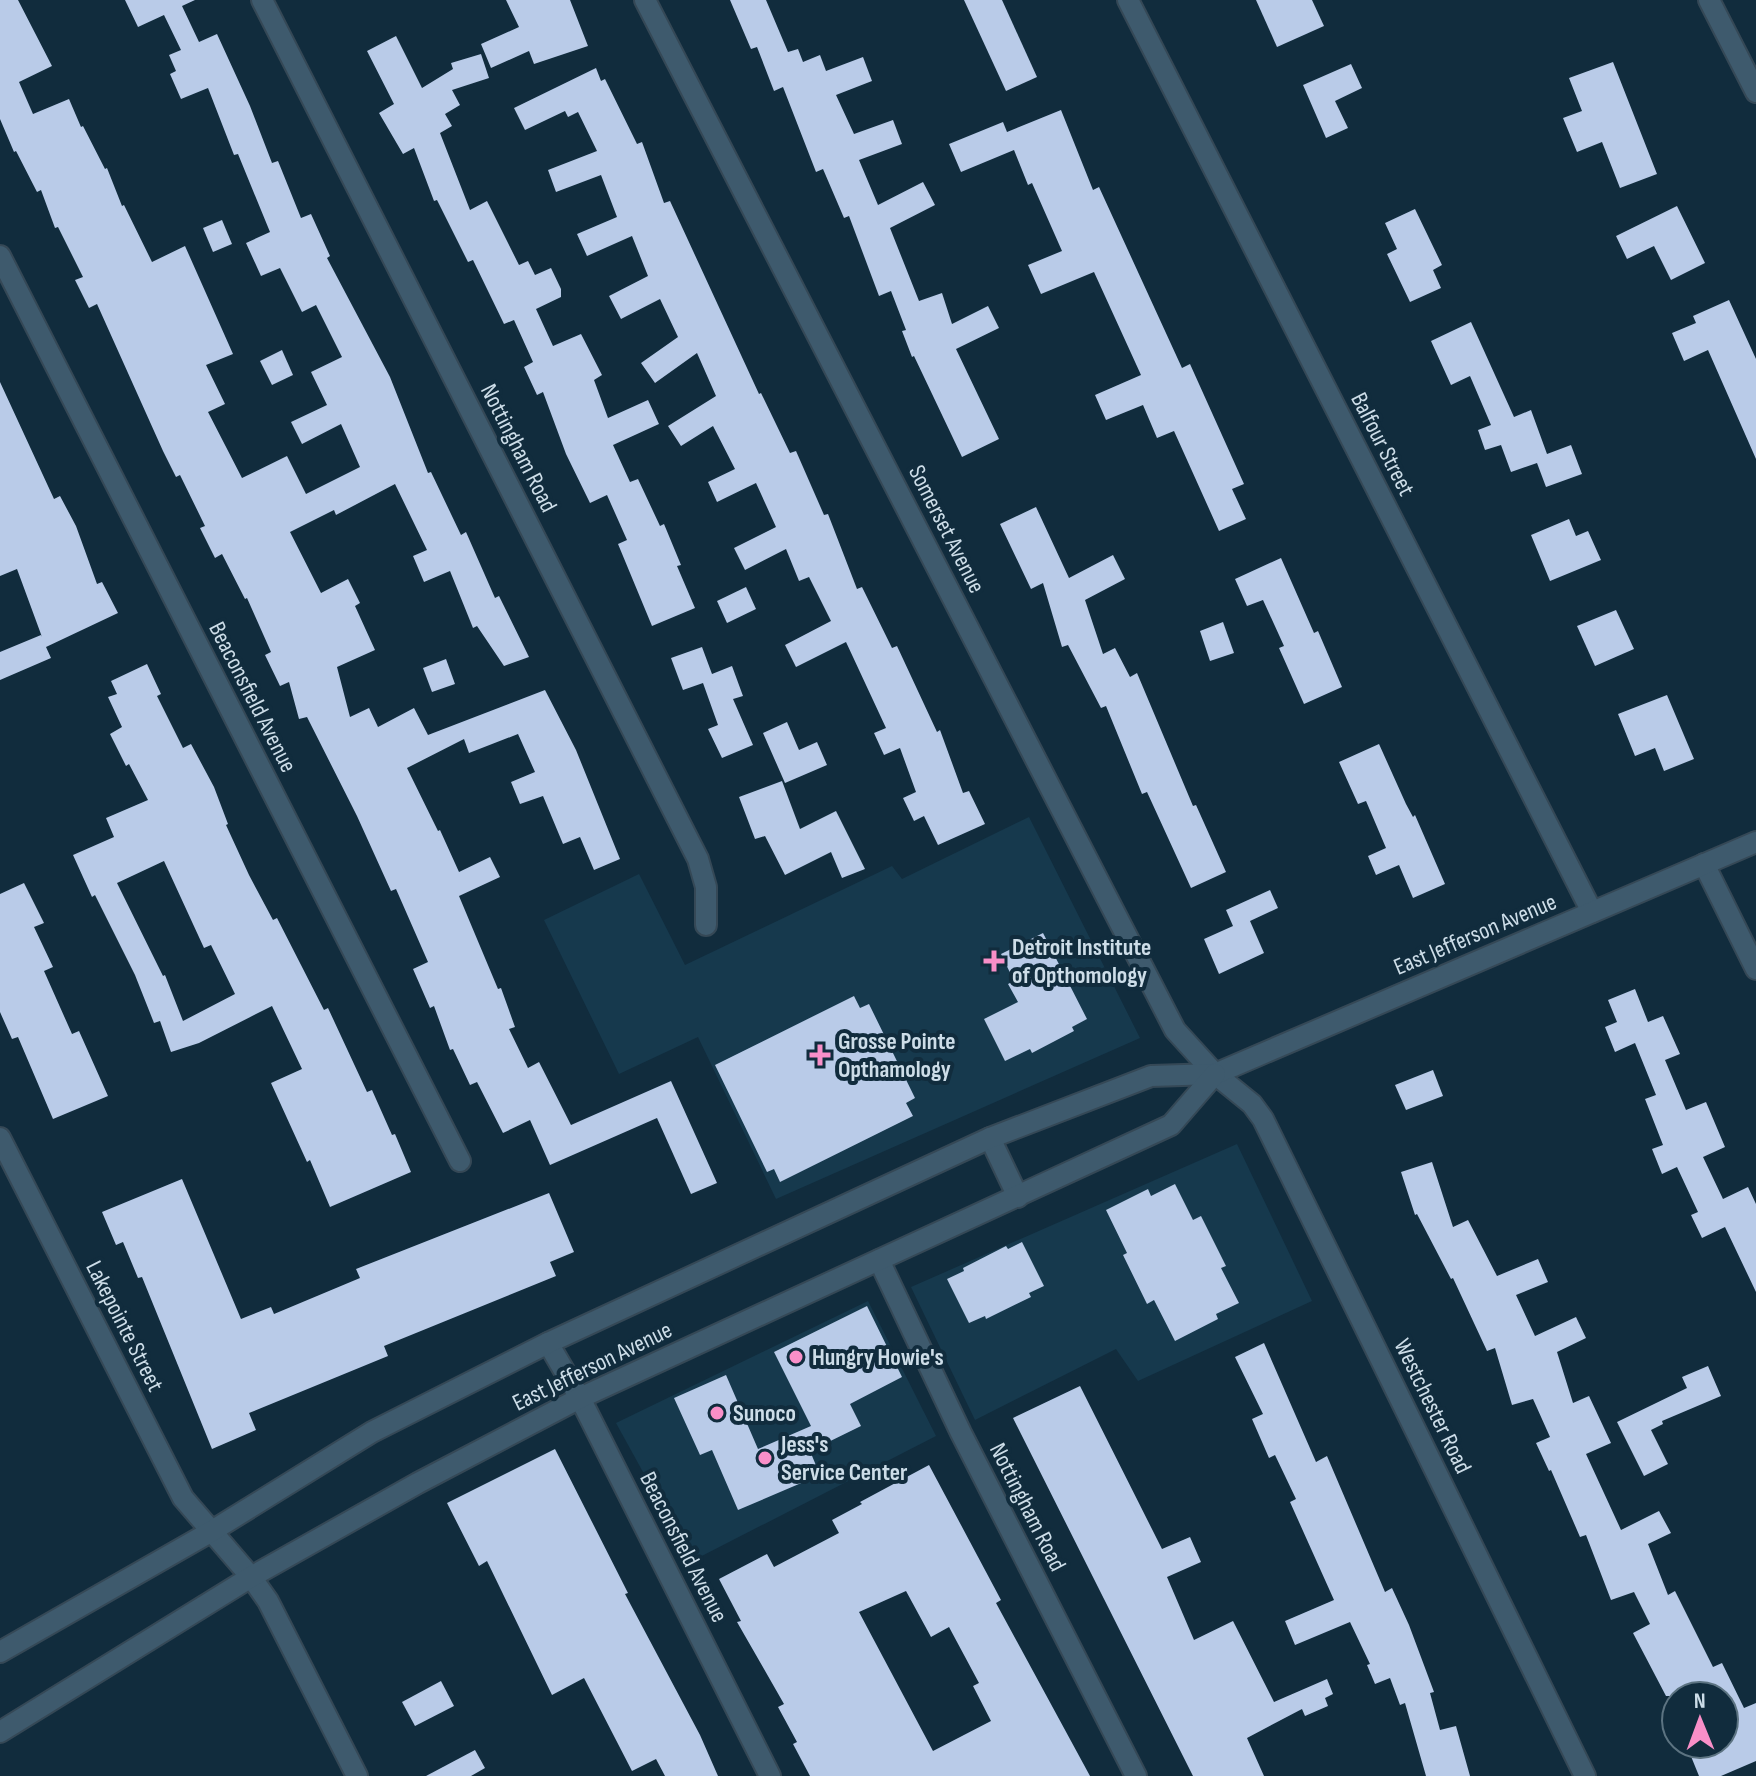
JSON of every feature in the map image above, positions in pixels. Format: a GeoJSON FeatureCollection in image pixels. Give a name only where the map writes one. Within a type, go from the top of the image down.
{"type":"FeatureCollection","features":[{"type":"Feature","properties":{"kind":"street","name":"Nottingham Road"},"geometry":{"type":"LineString","coordinates":[[262,0],[698,859],[706,887],[706,925]]}},
{"type":"Feature","properties":{"kind":"street","name":"Somerset Avenue"},"geometry":{"type":"LineString","coordinates":[[645,0],[1175,1030],[1215,1074]]}},
{"type":"Feature","properties":{"kind":"street","name":"Balfour Street"},"geometry":{"type":"LineString","coordinates":[[1128,0],[1592,912]]}},
{"type":"Feature","properties":{"kind":"street"},"geometry":{"type":"LineString","coordinates":[[1709,0],[1756,92]]}},
{"type":"Feature","properties":{"kind":"street","name":"Beaconsfield Avenue"},"geometry":{"type":"LineString","coordinates":[[0,256],[460,1161]]}},
{"type":"Feature","properties":{"kind":"street","name":"East Jefferson Avenue"},"geometry":{"type":"LineString","coordinates":[[0,1652],[212,1531],[372,1432],[548,1343],[990,1138],[1151,1076],[1215,1074],[1756,842]]}},
{"type":"Feature","properties":{"kind":"street"},"geometry":{"type":"LineString","coordinates":[[1704,864],[1756,969]]}},
{"type":"Feature","properties":{"kind":"street","name":"East Jefferson Avenue"},"geometry":{"type":"LineString","coordinates":[[0,1732],[251,1577],[418,1483],[580,1398],[1171,1125],[1215,1074]]}},
{"type":"Feature","properties":{"kind":"street","name":"Westchester Road"},"geometry":{"type":"LineString","coordinates":[[1215,1074],[1252,1104],[1263,1119],[1585,1776]]}},
{"type":"Feature","properties":{"kind":"street","name":"Lakepointe Street"},"geometry":{"type":"LineString","coordinates":[[0,1138],[183,1498],[251,1577]]}},
{"type":"Feature","properties":{"kind":"street"},"geometry":{"type":"LineString","coordinates":[[990,1138],[1018,1197]]}},
{"type":"Feature","properties":{"kind":"street","name":"Nottingham Road"},"geometry":{"type":"LineString","coordinates":[[879,1260],[961,1433],[1136,1776]]}},
{"type":"Feature","properties":{"kind":"street","name":"Beaconsfield Avenue"},"geometry":{"type":"LineString","coordinates":[[548,1343],[580,1398],[770,1776]]}},
{"type":"Feature","properties":{"kind":"street"},"geometry":{"type":"LineString","coordinates":[[251,1577],[268,1601],[357,1776]]}},
{"type":"Feature","properties":{"kind":"shaded area"},"geometry":{"type":"Polygon","coordinates":[[[1029,817],[1140,1038],[776,1199],[698,1037],[619,1074],[544,920],[639,874],[685,965],[892,866],[902,879],[1029,817]]]}},
{"type":"Feature","properties":{"kind":"shaded area"},"geometry":{"type":"Polygon","coordinates":[[[1237,1144],[1312,1301],[1138,1381],[1116,1349],[975,1420],[911,1287],[1237,1144]]]}},
{"type":"Feature","properties":{"kind":"shaded area"},"geometry":{"type":"Polygon","coordinates":[[[868,1301],[936,1436],[692,1561],[616,1423],[868,1301]]]}},
{"type":"Feature","properties":{"kind":"building"},"geometry":{"type":"Polygon","coordinates":[[[0,0],[18,0],[52,66],[19,82],[33,114],[69,99],[81,127],[107,168],[122,206],[152,262],[185,246],[233,354],[206,365],[225,404],[208,412],[242,478],[287,456],[306,494],[360,467],[341,424],[302,444],[291,422],[327,405],[311,372],[342,357],[316,305],[302,312],[280,268],[261,276],[246,243],[270,232],[238,154],[234,155],[208,88],[181,99],[170,74],[176,71],[169,55],[181,50],[164,15],[138,27],[125,0],[195,0],[182,6],[199,42],[217,34],[272,163],[278,161],[301,218],[311,214],[330,256],[327,258],[390,377],[428,473],[431,472],[461,535],[466,532],[495,598],[499,596],[529,657],[504,666],[477,626],[473,628],[450,571],[424,582],[413,556],[427,550],[395,484],[336,515],[334,510],[290,532],[321,593],[348,579],[360,603],[355,606],[375,650],[337,667],[350,717],[369,708],[378,727],[414,708],[428,735],[545,690],[576,750],[620,859],[594,870],[580,837],[563,844],[543,796],[520,804],[511,782],[535,772],[518,734],[469,753],[464,739],[407,768],[459,872],[490,857],[500,877],[459,896],[498,989],[501,988],[515,1027],[509,1029],[528,1068],[539,1062],[571,1125],[671,1081],[717,1183],[691,1194],[657,1118],[550,1165],[530,1120],[503,1133],[477,1082],[470,1085],[453,1049],[450,1050],[434,1006],[430,1008],[413,969],[428,962],[396,889],[391,891],[307,717],[299,719],[289,682],[280,686],[265,655],[271,652],[247,598],[222,554],[215,558],[200,528],[205,526],[180,475],[176,477],[163,451],[97,304],[89,308],[75,280],[83,277],[58,227],[55,228],[41,190],[37,192],[14,152],[0,119],[0,0]]]}},
{"type":"Feature","properties":{"kind":"building"},"geometry":{"type":"Polygon","coordinates":[[[506,0],[570,0],[588,46],[534,64],[529,51],[491,68],[481,44],[519,27],[506,0]]]}},
{"type":"Feature","properties":{"kind":"building"},"geometry":{"type":"Polygon","coordinates":[[[730,0],[766,0],[788,52],[798,49],[803,62],[820,55],[826,71],[863,57],[872,81],[836,95],[854,134],[893,120],[902,144],[859,160],[878,205],[923,182],[935,205],[890,228],[919,301],[942,293],[952,324],[988,306],[999,328],[956,349],[999,439],[962,457],[912,357],[902,331],[906,330],[891,291],[879,296],[849,216],[844,218],[823,169],[816,172],[783,87],[774,91],[757,47],[751,49],[730,0]]]}},
{"type":"Feature","properties":{"kind":"building"},"geometry":{"type":"Polygon","coordinates":[[[964,0],[1002,0],[1037,77],[1006,91],[964,0]]]}},
{"type":"Feature","properties":{"kind":"building"},"geometry":{"type":"Polygon","coordinates":[[[1256,0],[1312,0],[1324,26],[1277,47],[1256,0]]]}},
{"type":"Feature","properties":{"kind":"building"},"geometry":{"type":"Polygon","coordinates":[[[396,36],[422,88],[453,69],[451,63],[481,54],[489,78],[452,90],[460,105],[445,114],[452,126],[440,133],[470,210],[487,201],[519,265],[528,261],[535,275],[551,268],[561,289],[561,297],[536,309],[553,346],[581,334],[602,375],[594,380],[608,418],[648,400],[659,424],[613,445],[630,482],[638,479],[660,526],[664,524],[695,608],[652,626],[618,544],[627,540],[607,495],[590,503],[566,454],[543,392],[537,395],[524,367],[533,362],[514,320],[504,324],[473,260],[468,262],[437,200],[434,201],[414,148],[403,154],[379,113],[394,104],[367,51],[396,36]]]}},
{"type":"Feature","properties":{"kind":"building"},"geometry":{"type":"Polygon","coordinates":[[[1613,62],[1657,174],[1620,188],[1602,142],[1577,152],[1563,118],[1582,111],[1569,78],[1613,62]]]}},
{"type":"Feature","properties":{"kind":"building"},"geometry":{"type":"Polygon","coordinates":[[[1351,64],[1362,88],[1335,101],[1348,128],[1326,138],[1303,85],[1351,64]]]}},
{"type":"Feature","properties":{"kind":"building"},"geometry":{"type":"Polygon","coordinates":[[[596,68],[601,81],[605,79],[637,144],[642,142],[664,203],[670,201],[759,394],[790,453],[796,451],[824,515],[828,514],[857,589],[862,587],[892,648],[897,646],[937,732],[940,730],[963,793],[969,791],[985,824],[938,845],[924,816],[914,821],[903,798],[916,792],[900,748],[884,755],[874,733],[886,728],[846,642],[796,667],[785,645],[831,621],[809,577],[799,581],[786,549],[745,570],[734,548],[776,527],[756,483],[717,502],[708,482],[735,469],[713,426],[681,446],[668,426],[716,396],[697,353],[655,383],[641,363],[678,337],[660,299],[621,319],[609,296],[648,276],[632,236],[587,256],[577,234],[617,217],[601,175],[556,192],[548,170],[597,151],[578,112],[568,117],[565,111],[525,130],[514,108],[596,68]]]}},
{"type":"Feature","properties":{"kind":"building"},"geometry":{"type":"Polygon","coordinates":[[[1061,110],[1093,190],[1099,187],[1182,368],[1190,364],[1244,484],[1232,489],[1246,519],[1219,531],[1174,431],[1157,438],[1143,405],[1106,420],[1095,395],[1141,375],[1094,272],[1041,294],[1028,265],[1062,251],[1014,150],[961,172],[949,144],[1003,122],[1007,132],[1061,110]]]}},
{"type":"Feature","properties":{"kind":"building"},"geometry":{"type":"Polygon","coordinates":[[[1677,206],[1705,263],[1671,280],[1654,246],[1627,259],[1616,236],[1677,206]]]}},
{"type":"Feature","properties":{"kind":"building"},"geometry":{"type":"Polygon","coordinates":[[[1415,209],[1442,265],[1433,270],[1441,288],[1410,302],[1387,254],[1397,249],[1385,223],[1415,209]]]}},
{"type":"Feature","properties":{"kind":"building"},"geometry":{"type":"Polygon","coordinates":[[[222,220],[232,244],[213,252],[203,228],[222,220]]]}},
{"type":"Feature","properties":{"kind":"building"},"geometry":{"type":"Polygon","coordinates":[[[1729,300],[1756,359],[1756,459],[1708,350],[1684,361],[1672,333],[1696,323],[1693,316],[1729,300]]]}},
{"type":"Feature","properties":{"kind":"building"},"geometry":{"type":"Polygon","coordinates":[[[1471,322],[1514,417],[1531,410],[1547,454],[1571,445],[1582,474],[1546,487],[1537,463],[1511,472],[1501,445],[1485,450],[1478,430],[1491,425],[1470,376],[1451,385],[1431,341],[1471,322]]]}},
{"type":"Feature","properties":{"kind":"building"},"geometry":{"type":"Polygon","coordinates":[[[282,350],[293,375],[272,385],[260,361],[282,350]]]}},
{"type":"Feature","properties":{"kind":"building"},"geometry":{"type":"Polygon","coordinates":[[[0,382],[54,499],[60,496],[76,526],[97,584],[102,582],[118,613],[46,647],[51,658],[0,680],[0,652],[42,637],[17,569],[0,576],[0,382]]]}},
{"type":"Feature","properties":{"kind":"building"},"geometry":{"type":"Polygon","coordinates":[[[1036,507],[1069,578],[1113,555],[1125,579],[1085,600],[1103,654],[1115,648],[1130,677],[1137,673],[1193,806],[1196,805],[1226,872],[1191,888],[1147,792],[1142,794],[1106,706],[1101,708],[1068,645],[1062,647],[1043,583],[1031,589],[1000,524],[1036,507]]]}},
{"type":"Feature","properties":{"kind":"building"},"geometry":{"type":"Polygon","coordinates":[[[1569,519],[1576,536],[1588,531],[1601,560],[1550,581],[1531,535],[1569,519]]]}},
{"type":"Feature","properties":{"kind":"building"},"geometry":{"type":"Polygon","coordinates":[[[1281,558],[1342,687],[1304,704],[1279,648],[1284,646],[1263,600],[1247,606],[1235,579],[1281,558]]]}},
{"type":"Feature","properties":{"kind":"building"},"geometry":{"type":"Polygon","coordinates":[[[746,587],[756,609],[727,623],[717,601],[746,587]]]}},
{"type":"Feature","properties":{"kind":"building"},"geometry":{"type":"Polygon","coordinates":[[[1616,610],[1634,649],[1595,666],[1577,626],[1616,610]]]}},
{"type":"Feature","properties":{"kind":"building"},"geometry":{"type":"Polygon","coordinates":[[[1223,622],[1234,653],[1210,661],[1200,631],[1223,622]]]}},
{"type":"Feature","properties":{"kind":"building"},"geometry":{"type":"Polygon","coordinates":[[[702,647],[712,674],[732,666],[743,696],[733,699],[753,745],[722,758],[708,729],[718,725],[703,683],[683,690],[671,658],[702,647]]]}},
{"type":"Feature","properties":{"kind":"building"},"geometry":{"type":"Polygon","coordinates":[[[446,659],[455,684],[432,692],[423,668],[446,659]]]}},
{"type":"Feature","properties":{"kind":"building"},"geometry":{"type":"Polygon","coordinates":[[[147,664],[161,694],[157,696],[183,748],[191,744],[214,787],[226,825],[249,875],[273,920],[277,918],[324,1010],[328,1008],[367,1092],[372,1090],[411,1172],[330,1207],[271,1083],[302,1069],[272,1006],[199,1043],[171,1052],[160,1021],[154,1023],[135,975],[73,855],[114,837],[106,818],[148,800],[110,734],[122,727],[108,697],[117,694],[111,681],[147,664]],[[164,861],[117,883],[165,975],[183,1021],[235,994],[211,945],[204,948],[164,861]]]}},
{"type":"Feature","properties":{"kind":"building"},"geometry":{"type":"Polygon","coordinates":[[[1667,695],[1694,759],[1664,771],[1655,748],[1635,756],[1618,714],[1667,695]]]}},
{"type":"Feature","properties":{"kind":"building"},"geometry":{"type":"Polygon","coordinates":[[[787,722],[799,750],[817,742],[827,765],[785,783],[763,733],[787,722]]]}},
{"type":"Feature","properties":{"kind":"building"},"geometry":{"type":"Polygon","coordinates":[[[1379,744],[1445,884],[1413,898],[1399,865],[1376,875],[1368,856],[1386,848],[1366,801],[1358,804],[1339,762],[1379,744]]]}},
{"type":"Feature","properties":{"kind":"building"},"geometry":{"type":"Polygon","coordinates":[[[782,781],[800,829],[836,811],[865,869],[842,878],[831,852],[785,875],[765,836],[755,839],[739,797],[782,781]]]}},
{"type":"Feature","properties":{"kind":"building"},"geometry":{"type":"Polygon","coordinates":[[[24,883],[44,923],[34,927],[53,967],[44,971],[72,1034],[79,1031],[108,1096],[53,1119],[18,1037],[12,1039],[0,1012],[0,894],[24,883]]]}},
{"type":"Feature","properties":{"kind":"building"},"geometry":{"type":"Polygon","coordinates":[[[1270,890],[1278,908],[1250,921],[1264,953],[1219,974],[1204,939],[1233,926],[1226,910],[1270,890]]]}},
{"type":"Feature","properties":{"kind":"building"},"geometry":{"type":"Polygon","coordinates":[[[1043,933],[1087,1019],[1072,1027],[1074,1031],[1032,1053],[1030,1049],[1005,1061],[984,1019],[1018,1002],[1008,984],[1014,981],[1001,954],[1043,933]]]}},
{"type":"Feature","properties":{"kind":"building"},"geometry":{"type":"Polygon","coordinates":[[[1635,989],[1648,1022],[1663,1016],[1680,1054],[1665,1060],[1686,1110],[1706,1102],[1725,1147],[1703,1157],[1723,1199],[1748,1187],[1756,1204],[1756,1292],[1725,1227],[1702,1238],[1691,1215],[1698,1212],[1677,1167],[1662,1174],[1652,1149],[1663,1145],[1645,1099],[1656,1095],[1635,1043],[1615,1052],[1605,1027],[1617,1022],[1608,1000],[1635,989]]]}},
{"type":"Feature","properties":{"kind":"building"},"geometry":{"type":"Polygon","coordinates":[[[854,996],[860,1008],[869,1004],[915,1098],[906,1103],[913,1116],[780,1182],[774,1169],[767,1172],[715,1065],[854,996]]]}},
{"type":"Feature","properties":{"kind":"building"},"geometry":{"type":"Polygon","coordinates":[[[1433,1070],[1443,1096],[1406,1110],[1395,1085],[1433,1070]]]}},
{"type":"Feature","properties":{"kind":"building"},"geometry":{"type":"Polygon","coordinates":[[[1432,1162],[1453,1227],[1468,1220],[1497,1276],[1538,1259],[1548,1282],[1516,1295],[1535,1336],[1576,1317],[1586,1338],[1557,1352],[1573,1403],[1589,1396],[1611,1443],[1586,1454],[1621,1530],[1659,1511],[1671,1533],[1648,1544],[1668,1595],[1675,1591],[1713,1667],[1722,1663],[1730,1680],[1660,1680],[1660,1685],[1633,1633],[1650,1624],[1634,1592],[1611,1600],[1586,1535],[1580,1537],[1536,1443],[1550,1437],[1533,1399],[1512,1405],[1495,1348],[1487,1351],[1453,1278],[1415,1215],[1401,1172],[1432,1162]]]}},
{"type":"Feature","properties":{"kind":"building"},"geometry":{"type":"Polygon","coordinates":[[[182,1179],[241,1319],[271,1307],[274,1314],[360,1278],[356,1269],[549,1193],[574,1252],[550,1262],[556,1276],[384,1346],[388,1356],[249,1413],[256,1430],[212,1449],[142,1277],[138,1278],[123,1242],[116,1245],[102,1212],[182,1179]]]}},
{"type":"Feature","properties":{"kind":"building"},"geometry":{"type":"Polygon","coordinates":[[[1175,1184],[1193,1220],[1201,1216],[1226,1266],[1221,1268],[1239,1303],[1216,1314],[1218,1319],[1175,1341],[1154,1300],[1147,1304],[1123,1255],[1127,1253],[1106,1210],[1148,1189],[1151,1196],[1175,1184]]]}},
{"type":"Feature","properties":{"kind":"building"},"geometry":{"type":"Polygon","coordinates":[[[1022,1242],[1044,1286],[1029,1293],[1031,1297],[986,1319],[985,1316],[969,1323],[947,1279],[1006,1246],[1008,1249],[1022,1242]]]}},
{"type":"Feature","properties":{"kind":"building"},"geometry":{"type":"Polygon","coordinates":[[[867,1306],[902,1377],[850,1404],[861,1426],[810,1451],[820,1475],[738,1510],[712,1450],[700,1455],[674,1398],[726,1375],[758,1449],[811,1426],[774,1352],[867,1306]]]}},
{"type":"Feature","properties":{"kind":"building"},"geometry":{"type":"Polygon","coordinates":[[[1264,1343],[1316,1462],[1327,1456],[1385,1592],[1392,1588],[1434,1692],[1430,1693],[1440,1730],[1456,1726],[1470,1776],[1426,1776],[1405,1703],[1400,1705],[1390,1678],[1375,1684],[1367,1665],[1370,1664],[1350,1622],[1295,1645],[1285,1621],[1334,1600],[1290,1502],[1296,1499],[1275,1455],[1269,1458],[1252,1419],[1263,1414],[1235,1357],[1264,1343]]]}},
{"type":"Feature","properties":{"kind":"building"},"geometry":{"type":"Polygon","coordinates":[[[1708,1366],[1721,1396],[1662,1421],[1663,1424],[1651,1430],[1668,1464],[1644,1476],[1617,1422],[1687,1388],[1682,1377],[1708,1366]]]}},
{"type":"Feature","properties":{"kind":"building"},"geometry":{"type":"Polygon","coordinates":[[[1080,1386],[1162,1549],[1190,1537],[1201,1562],[1167,1577],[1194,1640],[1233,1621],[1274,1702],[1327,1679],[1333,1694],[1325,1698],[1328,1706],[1305,1716],[1302,1709],[1247,1738],[1264,1776],[1193,1776],[1013,1418],[1080,1386]]]}},
{"type":"Feature","properties":{"kind":"building"},"geometry":{"type":"Polygon","coordinates":[[[555,1449],[718,1776],[665,1776],[656,1759],[632,1771],[584,1678],[552,1695],[487,1561],[479,1566],[447,1503],[555,1449]]]}},
{"type":"Feature","properties":{"kind":"building"},"geometry":{"type":"Polygon","coordinates":[[[929,1465],[1001,1600],[996,1603],[1090,1776],[810,1776],[793,1744],[797,1742],[778,1707],[784,1704],[737,1622],[741,1621],[719,1579],[767,1554],[774,1567],[839,1533],[832,1520],[862,1504],[860,1502],[929,1465]],[[906,1591],[859,1612],[933,1751],[991,1721],[973,1686],[979,1683],[949,1627],[931,1637],[906,1591]]]}},
{"type":"Feature","properties":{"kind":"building"},"geometry":{"type":"Polygon","coordinates":[[[441,1681],[454,1706],[415,1726],[402,1702],[441,1681]]]}},
{"type":"Feature","properties":{"kind":"building"},"geometry":{"type":"Polygon","coordinates":[[[1740,1700],[1744,1708],[1756,1703],[1756,1761],[1721,1776],[1699,1776],[1692,1760],[1740,1760],[1740,1700]]]}},
{"type":"Feature","properties":{"kind":"building"},"geometry":{"type":"Polygon","coordinates":[[[475,1750],[485,1768],[471,1776],[426,1776],[475,1750]]]}},
{"type":"Feature","properties":{"kind":"place","name":"Detroit Institute of Opthomology"},"geometry":{"type":"Point","coordinates":[994,961]}},
{"type":"Feature","properties":{"kind":"place","name":"Grosse Pointe Opthamology"},"geometry":{"type":"Point","coordinates":[820,1055]}},
{"type":"Feature","properties":{"kind":"place","name":"Hungry Howie's"},"geometry":{"type":"Point","coordinates":[796,1357]}},
{"type":"Feature","properties":{"kind":"place","name":"Sunoco"},"geometry":{"type":"Point","coordinates":[717,1413]}},
{"type":"Feature","properties":{"kind":"place","name":"Jess's Service Center"},"geometry":{"type":"Point","coordinates":[765,1458]}}]}
